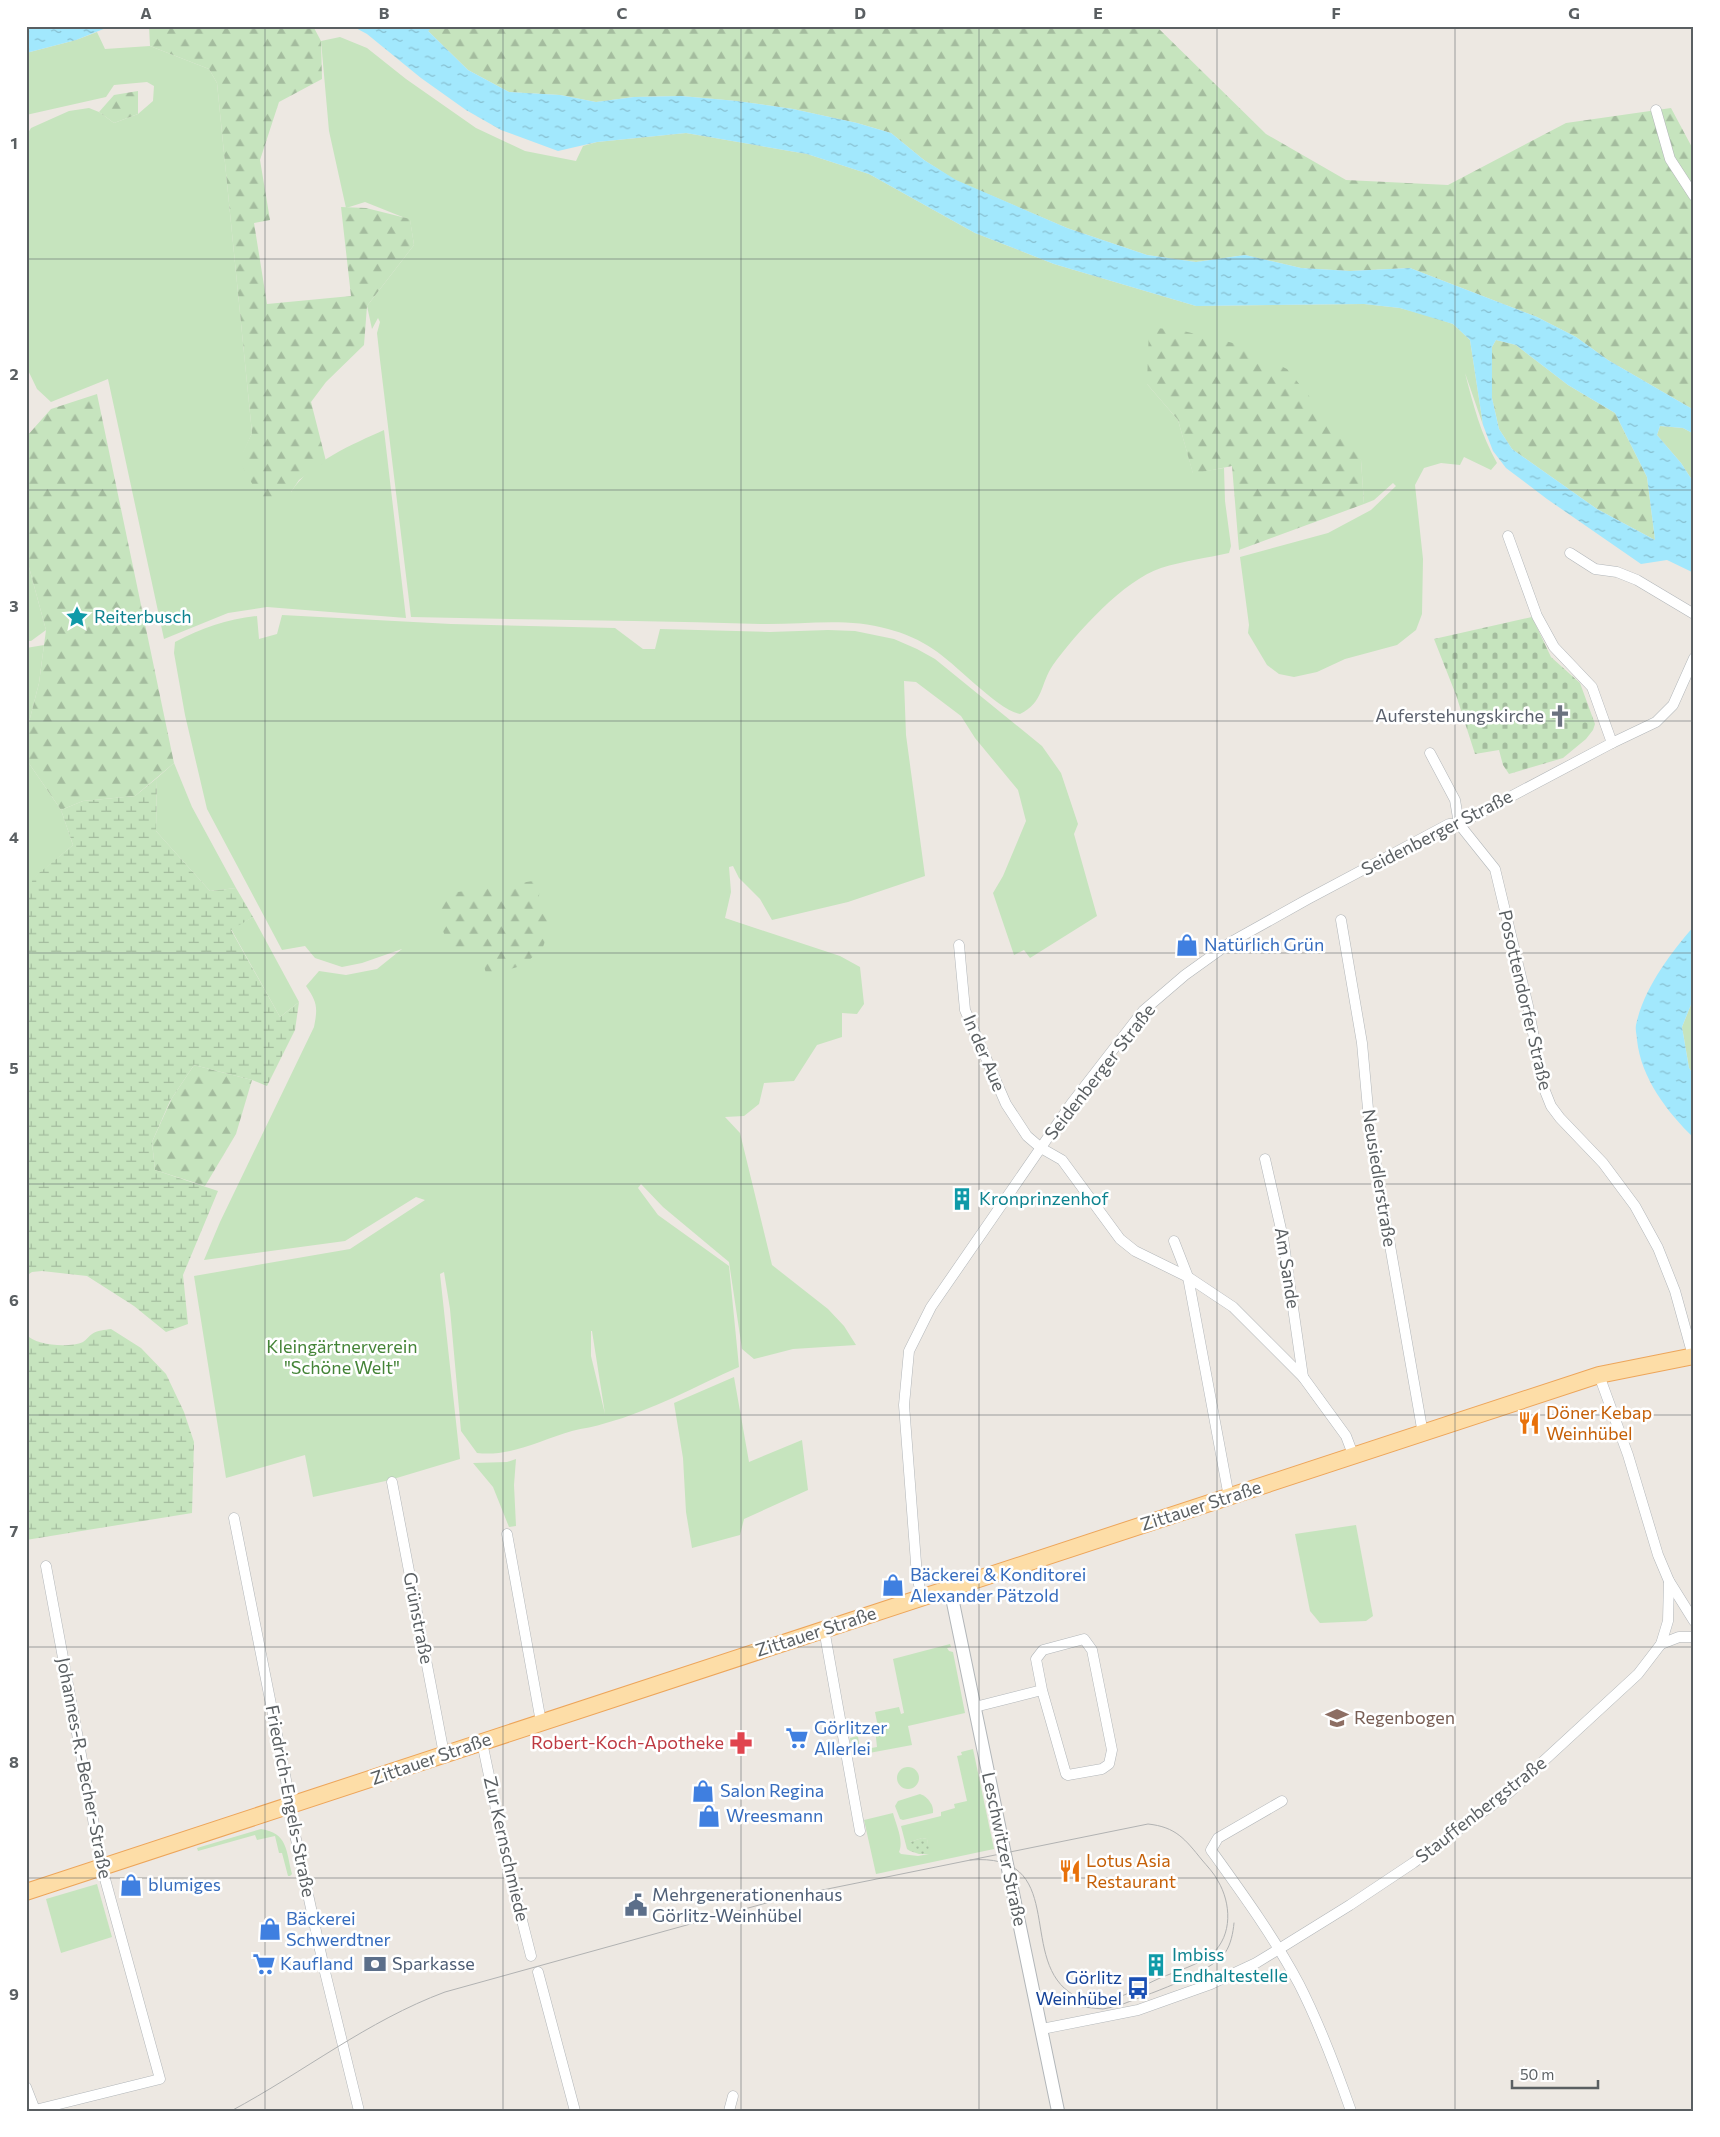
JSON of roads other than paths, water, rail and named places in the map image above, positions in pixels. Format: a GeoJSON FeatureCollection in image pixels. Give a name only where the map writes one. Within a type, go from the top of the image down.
{"type":"FeatureCollection","features":[{"type":"Feature","properties":{"kind":"main road","name":"Zittauer Straße"},"geometry":{"type":"LineString","coordinates":[[26,1892],[1599,1376],[1693,1356]]}},
{"type":"Feature","properties":{"kind":"street"},"geometry":{"type":"LineString","coordinates":[[1656,110],[1670,159],[1694,196]]}},
{"type":"Feature","properties":{"kind":"street"},"geometry":{"type":"LineString","coordinates":[[1508,536],[1537,616],[1554,647],[1592,687],[1612,743]]}},
{"type":"Feature","properties":{"kind":"street"},"geometry":{"type":"LineString","coordinates":[[1570,553],[1595,569],[1617,572],[1637,580],[1694,614]]}},
{"type":"Feature","properties":{"kind":"street","name":"Seidenberger Straße"},"geometry":{"type":"LineString","coordinates":[[922,1597],[918,1576],[904,1405],[909,1351],[931,1307],[1071,1104],[1143,1011],[1185,975],[1231,942],[1449,824],[1459,824],[1612,743],[1656,722],[1673,705],[1694,658]]}},
{"type":"Feature","properties":{"kind":"street"},"geometry":{"type":"LineString","coordinates":[[1430,752],[1455,800],[1459,824]]}},
{"type":"Feature","properties":{"kind":"street","name":"Posottendorfer Straße"},"geometry":{"type":"LineString","coordinates":[[1459,824],[1495,868],[1528,1006],[1543,1086],[1551,1106],[1603,1163],[1635,1206],[1658,1248],[1683,1316],[1693,1356]]}},
{"type":"Feature","properties":{"kind":"street","name":"Neusiedlerstraße"},"geometry":{"type":"LineString","coordinates":[[1341,920],[1362,1043],[1370,1131],[1423,1434]]}},
{"type":"Feature","properties":{"kind":"street","name":"In der Aue"},"geometry":{"type":"LineString","coordinates":[[959,945],[965,1010],[1006,1104],[1027,1136],[1041,1148],[1062,1160],[1120,1239],[1136,1251],[1188,1277]]}},
{"type":"Feature","properties":{"kind":"street","name":"Am Sande"},"geometry":{"type":"LineString","coordinates":[[1265,1159],[1283,1238],[1303,1377]]}},
{"type":"Feature","properties":{"kind":"street"},"geometry":{"type":"LineString","coordinates":[[1174,1241],[1188,1277],[1229,1496]]}},
{"type":"Feature","properties":{"kind":"street","name":"Am Sande"},"geometry":{"type":"LineString","coordinates":[[1188,1277],[1233,1307],[1303,1377],[1346,1436],[1354,1456]]}},
{"type":"Feature","properties":{"kind":"street"},"geometry":{"type":"LineString","coordinates":[[1599,1376],[1628,1455],[1658,1555],[1669,1581],[1694,1621]]}},
{"type":"Feature","properties":{"kind":"street","name":"Grünstraße"},"geometry":{"type":"LineString","coordinates":[[392,1482],[444,1754]]}},
{"type":"Feature","properties":{"kind":"street","name":"Friedrich-Engels-Straße"},"geometry":{"type":"LineString","coordinates":[[234,1518],[286,1780],[289,1807],[326,1976],[359,2111]]}},
{"type":"Feature","properties":{"kind":"street"},"geometry":{"type":"LineString","coordinates":[[507,1534],[541,1722]]}},
{"type":"Feature","properties":{"kind":"street","name":"Johannes-R.-Becher-Straße"},"geometry":{"type":"LineString","coordinates":[[26,2087],[35,2110],[160,2079],[102,1868],[46,1566]]}},
{"type":"Feature","properties":{"kind":"street"},"geometry":{"type":"LineString","coordinates":[[1661,1644],[1668,1621],[1669,1581]]}},
{"type":"Feature","properties":{"kind":"street","name":"Leschwitzer Straße"},"geometry":{"type":"LineString","coordinates":[[950,1588],[1058,2111]]}},
{"type":"Feature","properties":{"kind":"street"},"geometry":{"type":"LineString","coordinates":[[824,1629],[860,1831]]}},
{"type":"Feature","properties":{"kind":"street"},"geometry":{"type":"LineString","coordinates":[[1661,1644],[1679,1636],[1694,1637]]}},
{"type":"Feature","properties":{"kind":"street"},"geometry":{"type":"LineString","coordinates":[[1084,1639],[1092,1650],[1112,1750],[1109,1764],[1102,1769],[1066,1774],[1042,1690],[1036,1659],[1044,1650],[1084,1639]]}},
{"type":"Feature","properties":{"kind":"street","name":"Stauffenbergstraße"},"geometry":{"type":"LineString","coordinates":[[1042,2029],[1138,2010],[1211,1984],[1279,1949],[1363,1897],[1510,1792],[1613,1699],[1638,1674],[1661,1644]]}},
{"type":"Feature","properties":{"kind":"street"},"geometry":{"type":"LineString","coordinates":[[975,1707],[1042,1690]]}},
{"type":"Feature","properties":{"kind":"street","name":"Zur Kernschmiede"},"geometry":{"type":"LineString","coordinates":[[482,1742],[506,1858],[531,1956]]}},
{"type":"Feature","properties":{"kind":"street"},"geometry":{"type":"LineString","coordinates":[[1282,1801],[1218,1838],[1211,1850],[1279,1949],[1300,1985],[1334,2060],[1351,2111]]}},
{"type":"Feature","properties":{"kind":"street"},"geometry":{"type":"LineString","coordinates":[[538,1972],[575,2111]]}},
{"type":"Feature","properties":{"kind":"street"},"geometry":{"type":"LineString","coordinates":[[729,2111],[733,2096]]}},
{"type":"Feature","properties":{"kind":"water"},"geometry":{"type":"Polygon","coordinates":[[[26,26],[111,26],[76,40],[26,53],[26,26]]]}},
{"type":"Feature","properties":{"kind":"water"},"geometry":{"type":"Polygon","coordinates":[[[352,26],[423,26],[468,70],[509,92],[560,95],[596,102],[634,97],[681,96],[793,109],[857,123],[891,133],[924,160],[956,180],[1067,228],[1147,255],[1196,262],[1245,255],[1301,268],[1350,271],[1410,268],[1537,317],[1576,337],[1608,360],[1694,410],[1694,434],[1683,428],[1660,426],[1657,435],[1681,463],[1694,483],[1694,573],[1667,560],[1641,564],[1547,499],[1506,468],[1493,451],[1483,425],[1470,340],[1453,324],[1400,308],[1364,304],[1196,306],[1054,264],[975,233],[869,174],[807,154],[686,133],[597,142],[558,151],[501,130],[466,110],[421,78],[367,34],[352,26]],[[1496,340],[1492,347],[1492,398],[1499,429],[1512,449],[1597,509],[1655,540],[1647,477],[1615,413],[1568,385],[1516,345],[1496,340]]]}},
{"type":"Feature","properties":{"kind":"water"},"geometry":{"type":"Polygon","coordinates":[[[1694,926],[1694,997],[1682,1027],[1689,1068],[1694,1075],[1694,1138],[1665,1106],[1650,1081],[1639,1054],[1636,1025],[1645,998],[1659,972],[1694,926]]]}},
{"type":"Feature","properties":{"kind":"waterway"},"geometry":{"type":"LineString","coordinates":[[423,34],[430,26]]}},
{"type":"Feature","properties":{"kind":"tram line"},"geometry":{"type":"LineString","coordinates":[[231,2111],[362,2032],[389,2017],[445,1992],[788,1897],[1148,1824],[1166,1828],[1179,1835],[1212,1872],[1225,1899],[1228,1919],[1227,1928],[1219,1946],[1212,1954],[1200,1961],[1116,1998],[1101,2002],[1080,1999],[1069,1992],[1054,1975],[1046,1955],[1031,1888],[1020,1872],[1000,1862],[970,1860]]}},
{"type":"Feature","properties":{"kind":"tram line"},"geometry":{"type":"LineString","coordinates":[[1083,2007],[1103,2009],[1118,2006],[1191,1977],[1217,1961],[1225,1953],[1229,1946],[1234,1923]]}},
{"type":"Feature","properties":{"kind":"place","name":"Reiterbusch"},"geometry":{"type":"Point","coordinates":[77,617]}},
{"type":"Feature","properties":{"kind":"place","name":"Auferstehungskirche"},"geometry":{"type":"Point","coordinates":[1560,716]}},
{"type":"Feature","properties":{"kind":"place","name":"Natürlich Grün"},"geometry":{"type":"Point","coordinates":[1187,945]}},
{"type":"Feature","properties":{"kind":"place","name":"Kronprinzenhof"},"geometry":{"type":"Point","coordinates":[962,1199]}},
{"type":"Feature","properties":{"kind":"place","name":"Döner Kebap Weinhübel"},"geometry":{"type":"Point","coordinates":[1529,1423]}},
{"type":"Feature","properties":{"kind":"place","name":"Bäckerei & Konditorei Alexander Pätzold"},"geometry":{"type":"Point","coordinates":[893,1585]}},
{"type":"Feature","properties":{"kind":"place","name":"Regenbogen"},"geometry":{"type":"Point","coordinates":[1337,1718]}},
{"type":"Feature","properties":{"kind":"place","name":"Görlitzer Allerlei"},"geometry":{"type":"Point","coordinates":[797,1738]}},
{"type":"Feature","properties":{"kind":"place","name":"Robert-Koch-Apotheke"},"geometry":{"type":"Point","coordinates":[741,1743]}},
{"type":"Feature","properties":{"kind":"place","name":"Salon Regina"},"geometry":{"type":"Point","coordinates":[703,1791]}},
{"type":"Feature","properties":{"kind":"place","name":"Wreesmann"},"geometry":{"type":"Point","coordinates":[709,1816]}},
{"type":"Feature","properties":{"kind":"place","name":"Lotus Asia Restaurant"},"geometry":{"type":"Point","coordinates":[1070,1871]}},
{"type":"Feature","properties":{"kind":"place","name":"blumiges"},"geometry":{"type":"Point","coordinates":[131,1885]}},
{"type":"Feature","properties":{"kind":"place","name":"Mehrgenerationenhaus Görlitz-Weinhübel"},"geometry":{"type":"Point","coordinates":[636,1905]}},
{"type":"Feature","properties":{"kind":"place","name":"Bäckerei Schwerdtner"},"geometry":{"type":"Point","coordinates":[270,1929]}},
{"type":"Feature","properties":{"kind":"place","name":"Kaufland"},"geometry":{"type":"Point","coordinates":[264,1964]}},
{"type":"Feature","properties":{"kind":"place","name":"Sparkasse"},"geometry":{"type":"Point","coordinates":[375,1964]}},
{"type":"Feature","properties":{"kind":"place","name":"Imbiss Endhaltestelle"},"geometry":{"type":"Point","coordinates":[1156,1965]}},
{"type":"Feature","properties":{"kind":"place","name":"Görlitz Weinhübel"},"geometry":{"type":"Point","coordinates":[1138,1988]}},
{"type":"Feature","properties":{"kind":"park label","name":"Kleingärtnerverein \"Schöne Welt\""},"geometry":{"type":"Point","coordinates":[342,1357]}}]}
